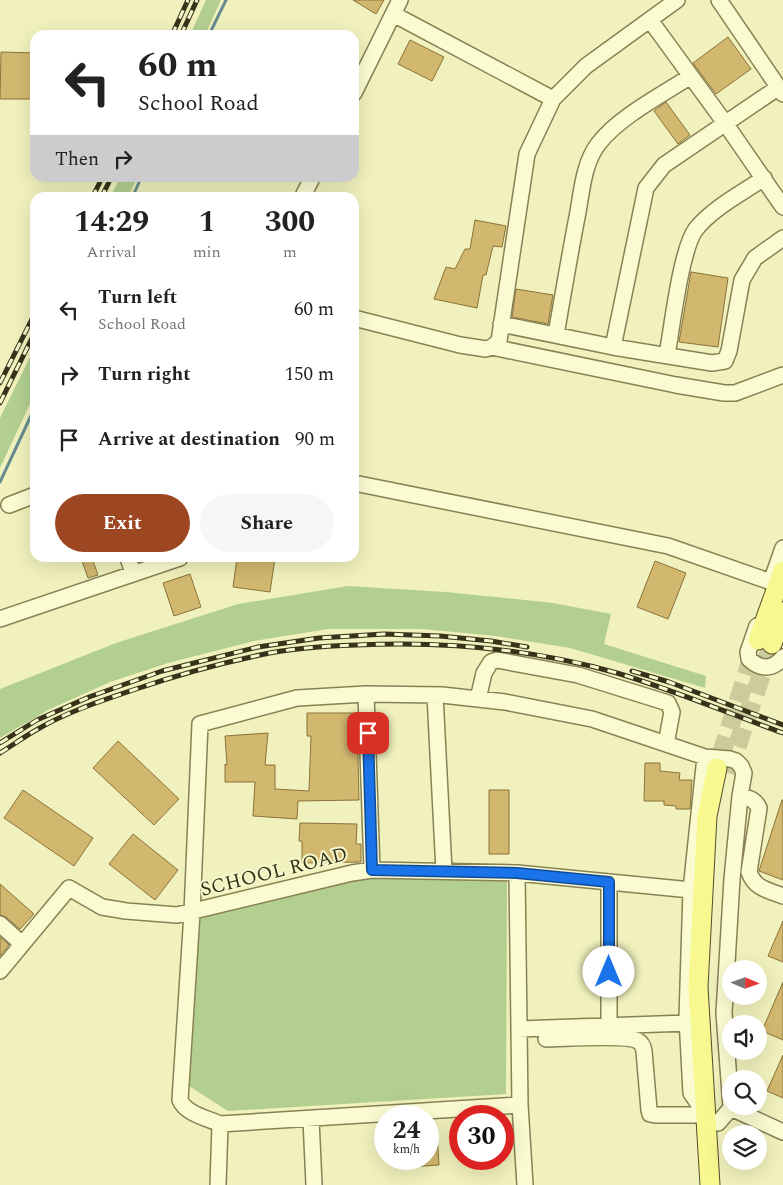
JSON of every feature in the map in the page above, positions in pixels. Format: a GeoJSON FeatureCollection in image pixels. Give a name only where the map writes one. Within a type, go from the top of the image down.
{"type":"FeatureCollection","features":[{"type":"Feature","properties":{"kind":"main road"},"geometry":{"type":"LineString","coordinates":[[771,647],[777,576]]}},
{"type":"Feature","properties":{"kind":"main road"},"geometry":{"type":"LineString","coordinates":[[771,647],[783,612]]}},
{"type":"Feature","properties":{"kind":"main road"},"geometry":{"type":"LineString","coordinates":[[717,766],[707,816],[698,987],[712,1119],[722,1185]]}},
{"type":"Feature","properties":{"kind":"main road"},"geometry":{"type":"LineString","coordinates":[[710,1185],[712,1119]]}},
{"type":"Feature","properties":{"kind":"street"},"geometry":{"type":"LineString","coordinates":[[359,83],[400,0]]}},
{"type":"Feature","properties":{"kind":"street"},"geometry":{"type":"LineString","coordinates":[[359,319],[460,345],[486,349],[499,341],[527,154],[553,99],[586,66],[677,0]]}},
{"type":"Feature","properties":{"kind":"street"},"geometry":{"type":"LineString","coordinates":[[612,347],[646,188],[664,164],[725,123],[781,90],[719,0]]}},
{"type":"Feature","properties":{"kind":"street"},"geometry":{"type":"LineString","coordinates":[[393,14],[553,99]]}},
{"type":"Feature","properties":{"kind":"street"},"geometry":{"type":"LineString","coordinates":[[650,20],[783,207]]}},
{"type":"Feature","properties":{"kind":"street"},"geometry":{"type":"LineString","coordinates":[[556,335],[573,235],[591,155],[599,142],[633,113],[691,76]]}},
{"type":"Feature","properties":{"kind":"street"},"geometry":{"type":"LineString","coordinates":[[667,355],[683,268],[689,244],[695,231],[715,211],[764,178]]}},
{"type":"Feature","properties":{"kind":"street"},"geometry":{"type":"LineString","coordinates":[[501,324],[612,347],[712,363],[724,361],[729,351],[742,280],[755,258],[783,238]]}},
{"type":"Feature","properties":{"kind":"street"},"geometry":{"type":"LineString","coordinates":[[492,347],[724,393],[735,393],[783,375]]}},
{"type":"Feature","properties":{"kind":"street"},"geometry":{"type":"LineString","coordinates":[[359,484],[668,546],[777,576]]}},
{"type":"Feature","properties":{"kind":"street"},"geometry":{"type":"LineString","coordinates":[[9,505],[30,497]]}},
{"type":"Feature","properties":{"kind":"street"},"geometry":{"type":"LineString","coordinates":[[771,647],[776,664],[769,668],[763,668],[752,662],[748,656],[777,576],[783,548]]}},
{"type":"Feature","properties":{"kind":"street"},"geometry":{"type":"LineString","coordinates":[[130,562],[134,573]]}},
{"type":"Feature","properties":{"kind":"street"},"geometry":{"type":"LineString","coordinates":[[0,619],[168,562]]}},
{"type":"Feature","properties":{"kind":"street"},"geometry":{"type":"LineString","coordinates":[[478,699],[484,673],[491,662],[497,660],[578,674],[668,703],[672,712],[666,744]]}},
{"type":"Feature","properties":{"kind":"street"},"geometry":{"type":"LineString","coordinates":[[366,694],[372,870]]}},
{"type":"Feature","properties":{"kind":"street"},"geometry":{"type":"LineString","coordinates":[[520,1105],[220,1124],[191,1112],[183,1106],[180,1100],[192,913],[200,724],[298,698],[366,694],[435,695],[505,702],[592,719],[666,744],[717,766]]}},
{"type":"Feature","properties":{"kind":"street"},"geometry":{"type":"LineString","coordinates":[[435,695],[444,871]]}},
{"type":"Feature","properties":{"kind":"street"},"geometry":{"type":"LineString","coordinates":[[712,1119],[691,1093],[687,1023],[691,890],[717,766],[730,759],[741,766],[744,772],[732,880],[724,1013],[728,1070]]}},
{"type":"Feature","properties":{"kind":"street"},"geometry":{"type":"LineString","coordinates":[[740,796],[757,802],[759,808],[749,872],[752,880],[758,886],[783,896]]}},
{"type":"Feature","properties":{"kind":"street","name":"SCHOOL ROAD"},"geometry":{"type":"LineString","coordinates":[[0,970],[69,888],[102,907],[177,915],[192,913],[352,872],[372,870],[517,873],[691,890]]}},
{"type":"Feature","properties":{"kind":"street"},"geometry":{"type":"LineString","coordinates":[[517,873],[520,1105],[525,1185]]}},
{"type":"Feature","properties":{"kind":"street"},"geometry":{"type":"LineString","coordinates":[[609,882],[609,1026]]}},
{"type":"Feature","properties":{"kind":"street"},"geometry":{"type":"LineString","coordinates":[[0,924],[22,944]]}},
{"type":"Feature","properties":{"kind":"street"},"geometry":{"type":"LineString","coordinates":[[519,1029],[687,1023]]}},
{"type":"Feature","properties":{"kind":"street"},"geometry":{"type":"LineString","coordinates":[[546,1039],[620,1038],[639,1041],[643,1045],[644,1051],[650,1114],[655,1116],[712,1119],[722,1113]]}},
{"type":"Feature","properties":{"kind":"street"},"geometry":{"type":"LineString","coordinates":[[746,1115],[783,1132]]}},
{"type":"Feature","properties":{"kind":"street"},"geometry":{"type":"LineString","coordinates":[[312,1119],[314,1185]]}},
{"type":"Feature","properties":{"kind":"street"},"geometry":{"type":"LineString","coordinates":[[218,1185],[220,1124]]}},
{"type":"Feature","properties":{"kind":"green space"},"geometry":{"type":"Polygon","coordinates":[[[206,0],[221,0],[207,30],[192,30],[206,0]]]}},
{"type":"Feature","properties":{"kind":"green space"},"geometry":{"type":"Polygon","coordinates":[[[118,182],[135,182],[130,192],[113,192],[118,182]]]}},
{"type":"Feature","properties":{"kind":"green space"},"geometry":{"type":"Polygon","coordinates":[[[30,357],[30,404],[0,468],[0,418],[30,357]]]}},
{"type":"Feature","properties":{"kind":"green space"},"geometry":{"type":"Polygon","coordinates":[[[348,586],[446,592],[553,603],[611,614],[604,644],[706,676],[705,688],[570,648],[496,636],[422,629],[328,629],[254,641],[168,663],[110,682],[48,710],[0,738],[0,689],[116,643],[238,604],[348,586]]]}},
{"type":"Feature","properties":{"kind":"green space"},"geometry":{"type":"Polygon","coordinates":[[[359,876],[507,877],[506,1094],[228,1111],[189,1086],[197,918],[359,876]]]}},
{"type":"Feature","properties":{"kind":"building"},"geometry":{"type":"Polygon","coordinates":[[[353,0],[384,0],[376,14],[353,0]]]}},
{"type":"Feature","properties":{"kind":"building"},"geometry":{"type":"Polygon","coordinates":[[[728,37],[751,69],[716,94],[693,63],[728,37]]]}},
{"type":"Feature","properties":{"kind":"building"},"geometry":{"type":"Polygon","coordinates":[[[410,40],[444,57],[432,81],[398,64],[410,40]]]}},
{"type":"Feature","properties":{"kind":"building"},"geometry":{"type":"Polygon","coordinates":[[[1,52],[30,53],[30,99],[0,99],[1,52]]]}},
{"type":"Feature","properties":{"kind":"building"},"geometry":{"type":"Polygon","coordinates":[[[666,102],[690,135],[678,144],[654,111],[666,102]]]}},
{"type":"Feature","properties":{"kind":"building"},"geometry":{"type":"Polygon","coordinates":[[[475,220],[506,226],[502,247],[493,246],[486,275],[483,275],[477,308],[434,299],[446,267],[455,269],[465,249],[470,249],[475,220]]]}},
{"type":"Feature","properties":{"kind":"building"},"geometry":{"type":"Polygon","coordinates":[[[691,272],[728,278],[718,347],[679,342],[691,272]]]}},
{"type":"Feature","properties":{"kind":"building"},"geometry":{"type":"Polygon","coordinates":[[[516,289],[553,295],[548,324],[512,317],[516,289]]]}},
{"type":"Feature","properties":{"kind":"building"},"geometry":{"type":"Polygon","coordinates":[[[655,561],[686,573],[668,619],[637,607],[655,561]]]}},
{"type":"Feature","properties":{"kind":"building"},"geometry":{"type":"Polygon","coordinates":[[[82,562],[93,562],[98,575],[88,578],[82,562]]]}},
{"type":"Feature","properties":{"kind":"building"},"geometry":{"type":"Polygon","coordinates":[[[236,562],[274,562],[270,592],[233,587],[236,562]]]}},
{"type":"Feature","properties":{"kind":"building"},"geometry":{"type":"Polygon","coordinates":[[[190,574],[201,607],[174,616],[163,583],[190,574]]]}},
{"type":"Feature","properties":{"kind":"building"},"geometry":{"type":"Polygon","coordinates":[[[307,713],[357,713],[359,800],[298,801],[297,819],[253,816],[255,782],[225,782],[225,764],[227,765],[225,736],[268,733],[265,765],[275,765],[275,789],[309,791],[311,736],[307,736],[307,713]]]}},
{"type":"Feature","properties":{"kind":"building"},"geometry":{"type":"Polygon","coordinates":[[[118,741],[179,799],[154,825],[93,768],[118,741]]]}},
{"type":"Feature","properties":{"kind":"building"},"geometry":{"type":"Polygon","coordinates":[[[645,763],[660,763],[660,771],[680,773],[679,780],[692,780],[690,809],[676,809],[676,806],[664,805],[664,801],[644,801],[645,763]]]}},
{"type":"Feature","properties":{"kind":"building"},"geometry":{"type":"Polygon","coordinates":[[[23,790],[93,838],[74,866],[4,818],[23,790]]]}},
{"type":"Feature","properties":{"kind":"building"},"geometry":{"type":"Polygon","coordinates":[[[489,790],[509,790],[509,854],[489,854],[489,790]]]}},
{"type":"Feature","properties":{"kind":"building"},"geometry":{"type":"Polygon","coordinates":[[[783,800],[783,880],[759,871],[783,800]]]}},
{"type":"Feature","properties":{"kind":"building"},"geometry":{"type":"Polygon","coordinates":[[[300,823],[357,824],[356,844],[361,844],[361,862],[302,863],[302,841],[299,841],[300,823]]]}},
{"type":"Feature","properties":{"kind":"building"},"geometry":{"type":"Polygon","coordinates":[[[133,834],[178,870],[155,900],[109,864],[133,834]]]}},
{"type":"Feature","properties":{"kind":"building"},"geometry":{"type":"Polygon","coordinates":[[[0,884],[34,914],[20,929],[6,917],[0,915],[0,884]]]}},
{"type":"Feature","properties":{"kind":"building"},"geometry":{"type":"Polygon","coordinates":[[[783,921],[783,962],[768,956],[783,921]]]}},
{"type":"Feature","properties":{"kind":"building"},"geometry":{"type":"Polygon","coordinates":[[[0,937],[9,945],[0,956],[0,937]]]}},
{"type":"Feature","properties":{"kind":"building"},"geometry":{"type":"Polygon","coordinates":[[[783,982],[783,1040],[767,1033],[767,1019],[783,982]]]}},
{"type":"Feature","properties":{"kind":"building"},"geometry":{"type":"Polygon","coordinates":[[[783,1055],[783,1098],[767,1091],[783,1055]]]}},
{"type":"Feature","properties":{"kind":"waterway"},"geometry":{"type":"LineString","coordinates":[[211,30],[226,0]]}},
{"type":"Feature","properties":{"kind":"waterway"},"geometry":{"type":"LineString","coordinates":[[135,192],[139,182]]}},
{"type":"Feature","properties":{"kind":"waterway"},"geometry":{"type":"LineString","coordinates":[[0,482],[30,418]]}},
{"type":"Feature","properties":{"kind":"tunnel"},"geometry":{"type":"LineString","coordinates":[[728,773],[772,644]]}},
{"type":"Feature","properties":{"kind":"tunnel"},"geometry":{"type":"LineString","coordinates":[[721,755],[756,645]]}},
{"type":"Feature","properties":{"kind":"railway"},"geometry":{"type":"LineString","coordinates":[[174,30],[188,0]]}},
{"type":"Feature","properties":{"kind":"railway"},"geometry":{"type":"LineString","coordinates":[[183,30],[197,0]]}},
{"type":"Feature","properties":{"kind":"railway"},"geometry":{"type":"LineString","coordinates":[[95,192],[100,182]]}},
{"type":"Feature","properties":{"kind":"railway"},"geometry":{"type":"LineString","coordinates":[[104,192],[109,182]]}},
{"type":"Feature","properties":{"kind":"railway"},"geometry":{"type":"LineString","coordinates":[[0,383],[30,323]]}},
{"type":"Feature","properties":{"kind":"railway"},"geometry":{"type":"LineString","coordinates":[[0,403],[30,342]]}},
{"type":"Feature","properties":{"kind":"railway"},"geometry":{"type":"LineString","coordinates":[[0,743],[37,720],[89,697],[162,671],[258,647],[319,638],[384,634],[440,636],[527,647]]}},
{"type":"Feature","properties":{"kind":"railway"},"geometry":{"type":"LineString","coordinates":[[0,753],[33,732],[72,712],[133,690],[196,671],[284,651],[333,646],[390,644],[488,648],[585,665],[659,687],[783,733]]}},
{"type":"Feature","properties":{"kind":"railway"},"geometry":{"type":"LineString","coordinates":[[632,671],[669,682],[783,725]]}},
{"type":"Feature","properties":{"kind":"route"},"geometry":{"type":"LineString","coordinates":[[368,733],[372,870],[517,873],[609,882],[609,972]]}}]}
